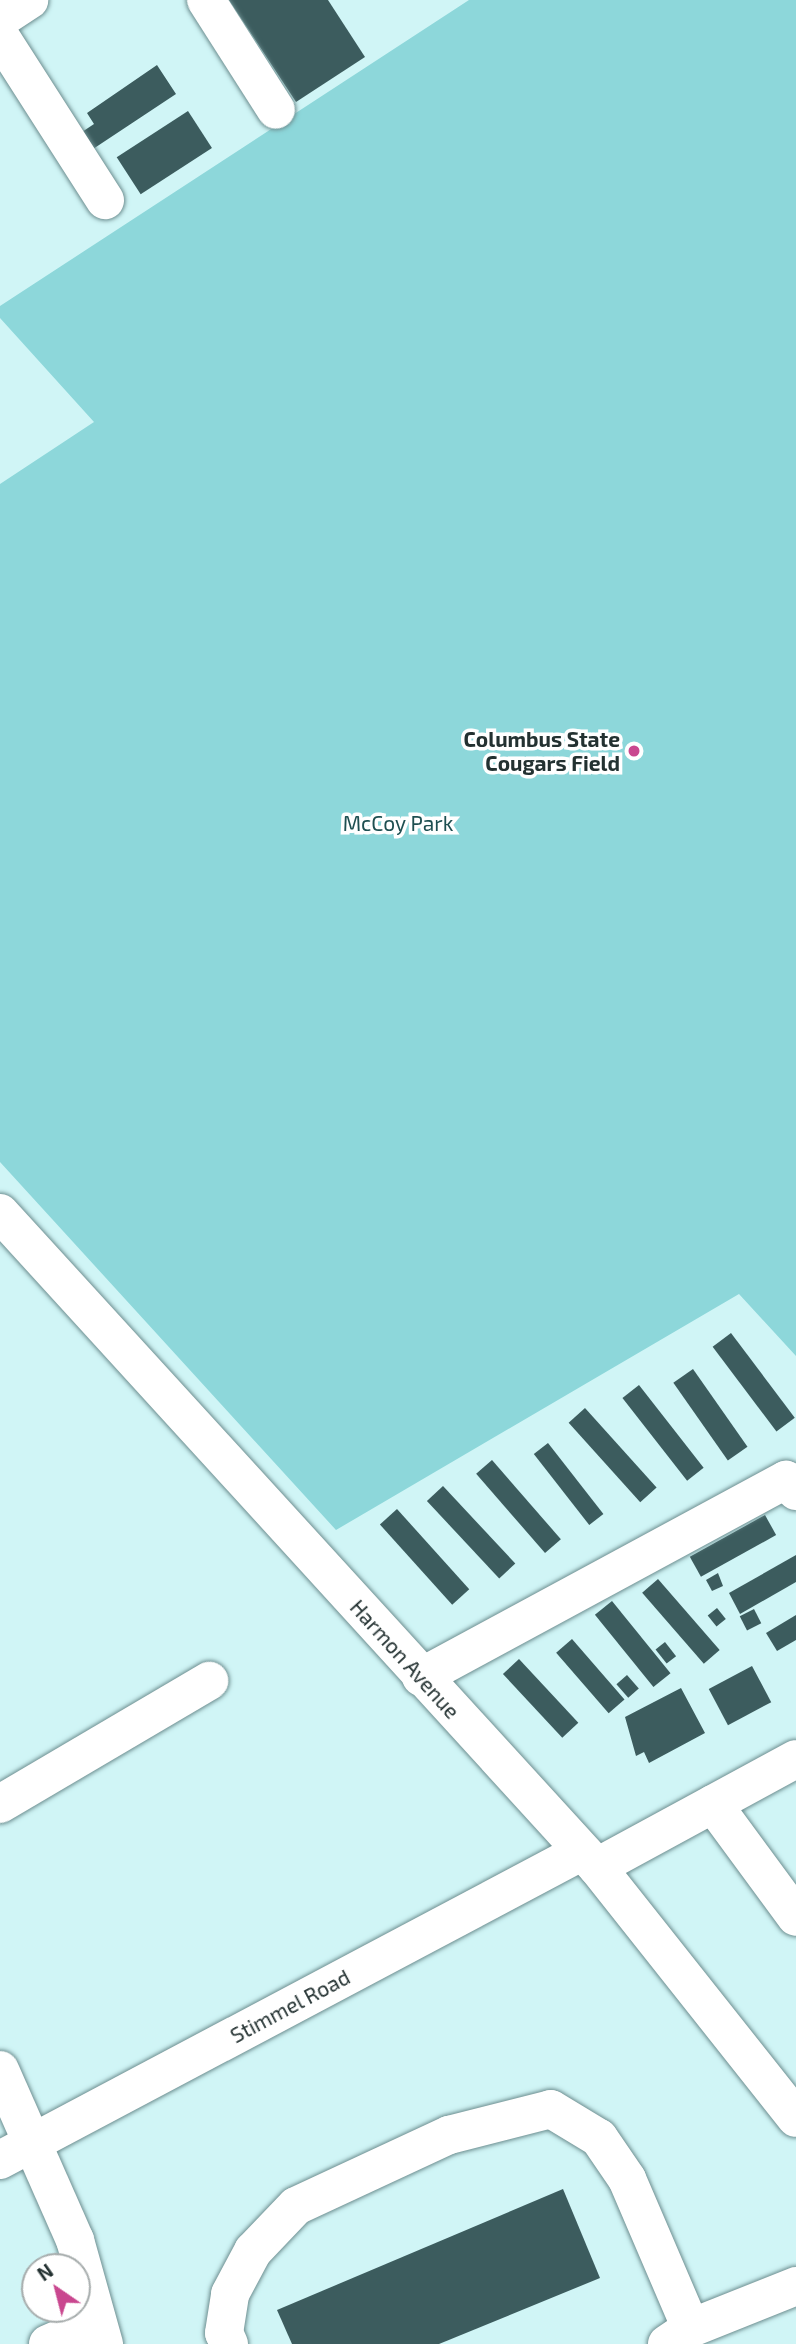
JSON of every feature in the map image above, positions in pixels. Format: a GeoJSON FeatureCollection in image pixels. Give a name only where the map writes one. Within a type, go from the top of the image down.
{"type":"FeatureCollection","features":[{"type":"Feature","properties":{"kind":"street"},"geometry":{"type":"LineString","coordinates":[[0,19],[29,0]]}},
{"type":"Feature","properties":{"kind":"street"},"geometry":{"type":"LineString","coordinates":[[206,0],[276,110]]}},
{"type":"Feature","properties":{"kind":"street"},"geometry":{"type":"LineString","coordinates":[[0,36],[105,200]]}},
{"type":"Feature","properties":{"kind":"street","name":"Harmon Avenue"},"geometry":{"type":"LineString","coordinates":[[0,1213],[589,1859],[796,2118]]}},
{"type":"Feature","properties":{"kind":"street"},"geometry":{"type":"LineString","coordinates":[[421,1677],[786,1480],[796,1491]]}},
{"type":"Feature","properties":{"kind":"street"},"geometry":{"type":"LineString","coordinates":[[0,1804],[209,1681]]}},
{"type":"Feature","properties":{"kind":"street","name":"Stimmel Road"},"geometry":{"type":"LineString","coordinates":[[0,2160],[589,1859],[713,1804],[796,1759]]}},
{"type":"Feature","properties":{"kind":"street"},"geometry":{"type":"LineString","coordinates":[[713,1804],[796,1917]]}},
{"type":"Feature","properties":{"kind":"street"},"geometry":{"type":"LineString","coordinates":[[0,2070],[36,2141],[75,2240],[100,2333],[48,2344]]}},
{"type":"Feature","properties":{"kind":"street"},"geometry":{"type":"LineString","coordinates":[[229,2344],[224,2333],[230,2294],[253,2250],[296,2206],[449,2135],[551,2109],[599,2138],[628,2179],[679,2336],[796,2286]]}},
{"type":"Feature","properties":{"kind":"green space","name":"McCoy Park"},"geometry":{"type":"Polygon","coordinates":[[[469,0],[796,0],[796,1356],[739,1294],[336,1530],[0,1162],[0,484],[94,422],[0,318],[0,306],[469,0]]]}},
{"type":"Feature","properties":{"kind":"building"},"geometry":{"type":"Polygon","coordinates":[[[229,0],[328,0],[365,57],[296,102],[229,0]]]}},
{"type":"Feature","properties":{"kind":"building"},"geometry":{"type":"Polygon","coordinates":[[[157,65],[176,94],[93,149],[82,132],[94,124],[87,113],[157,65]]]}},
{"type":"Feature","properties":{"kind":"building"},"geometry":{"type":"Polygon","coordinates":[[[188,111],[212,148],[141,194],[117,157],[188,111]]]}},
{"type":"Feature","properties":{"kind":"building"},"geometry":{"type":"Polygon","coordinates":[[[731,1333],[795,1418],[776,1431],[713,1347],[731,1333]]]}},
{"type":"Feature","properties":{"kind":"building"},"geometry":{"type":"Polygon","coordinates":[[[693,1369],[747,1447],[728,1461],[673,1383],[693,1369]]]}},
{"type":"Feature","properties":{"kind":"building"},"geometry":{"type":"Polygon","coordinates":[[[639,1385],[704,1468],[687,1481],[622,1398],[639,1385]]]}},
{"type":"Feature","properties":{"kind":"building"},"geometry":{"type":"Polygon","coordinates":[[[585,1408],[657,1488],[640,1502],[569,1423],[585,1408]]]}},
{"type":"Feature","properties":{"kind":"building"},"geometry":{"type":"Polygon","coordinates":[[[548,1443],[603,1514],[589,1525],[534,1454],[548,1443]]]}},
{"type":"Feature","properties":{"kind":"building"},"geometry":{"type":"Polygon","coordinates":[[[492,1460],[561,1539],[545,1553],[476,1474],[492,1460]]]}},
{"type":"Feature","properties":{"kind":"building"},"geometry":{"type":"Polygon","coordinates":[[[443,1486],[515,1564],[499,1579],[427,1501],[443,1486]]]}},
{"type":"Feature","properties":{"kind":"building"},"geometry":{"type":"Polygon","coordinates":[[[397,1509],[469,1589],[452,1605],[380,1524],[397,1509]]]}},
{"type":"Feature","properties":{"kind":"building"},"geometry":{"type":"Polygon","coordinates":[[[765,1515],[776,1535],[701,1577],[690,1557],[765,1515]]]}},
{"type":"Feature","properties":{"kind":"building"},"geometry":{"type":"Polygon","coordinates":[[[796,1555],[796,1582],[740,1614],[729,1593],[796,1555]]]}},
{"type":"Feature","properties":{"kind":"building"},"geometry":{"type":"Polygon","coordinates":[[[718,1573],[723,1586],[712,1591],[706,1580],[718,1573]]]}},
{"type":"Feature","properties":{"kind":"building"},"geometry":{"type":"Polygon","coordinates":[[[658,1579],[720,1650],[704,1664],[642,1593],[658,1579]]]}},
{"type":"Feature","properties":{"kind":"building"},"geometry":{"type":"Polygon","coordinates":[[[612,1601],[671,1673],[653,1687],[595,1615],[612,1601]]]}},
{"type":"Feature","properties":{"kind":"building"},"geometry":{"type":"Polygon","coordinates":[[[717,1608],[726,1619],[716,1626],[708,1616],[717,1608]]]}},
{"type":"Feature","properties":{"kind":"building"},"geometry":{"type":"Polygon","coordinates":[[[754,1609],[761,1623],[747,1631],[740,1616],[754,1609]]]}},
{"type":"Feature","properties":{"kind":"building"},"geometry":{"type":"Polygon","coordinates":[[[796,1615],[796,1640],[777,1651],[766,1633],[796,1615]]]}},
{"type":"Feature","properties":{"kind":"building"},"geometry":{"type":"Polygon","coordinates":[[[572,1639],[624,1699],[609,1713],[556,1653],[572,1639]]]}},
{"type":"Feature","properties":{"kind":"building"},"geometry":{"type":"Polygon","coordinates":[[[665,1642],[676,1656],[667,1664],[656,1649],[665,1642]]]}},
{"type":"Feature","properties":{"kind":"building"},"geometry":{"type":"Polygon","coordinates":[[[519,1659],[578,1723],[562,1738],[503,1674],[519,1659]]]}},
{"type":"Feature","properties":{"kind":"building"},"geometry":{"type":"Polygon","coordinates":[[[752,1666],[771,1702],[728,1725],[709,1689],[752,1666]]]}},
{"type":"Feature","properties":{"kind":"building"},"geometry":{"type":"Polygon","coordinates":[[[627,1675],[639,1689],[628,1698],[616,1684],[627,1675]]]}},
{"type":"Feature","properties":{"kind":"building"},"geometry":{"type":"Polygon","coordinates":[[[681,1688],[705,1733],[649,1763],[644,1752],[636,1756],[625,1717],[681,1688]]]}},
{"type":"Feature","properties":{"kind":"building"},"geometry":{"type":"Polygon","coordinates":[[[563,2189],[600,2278],[439,2344],[292,2344],[277,2310],[563,2189]]]}},
{"type":"Feature","properties":{"kind":"place","name":"Columbus State Cougars Field"},"geometry":{"type":"Point","coordinates":[634,751]}}]}
